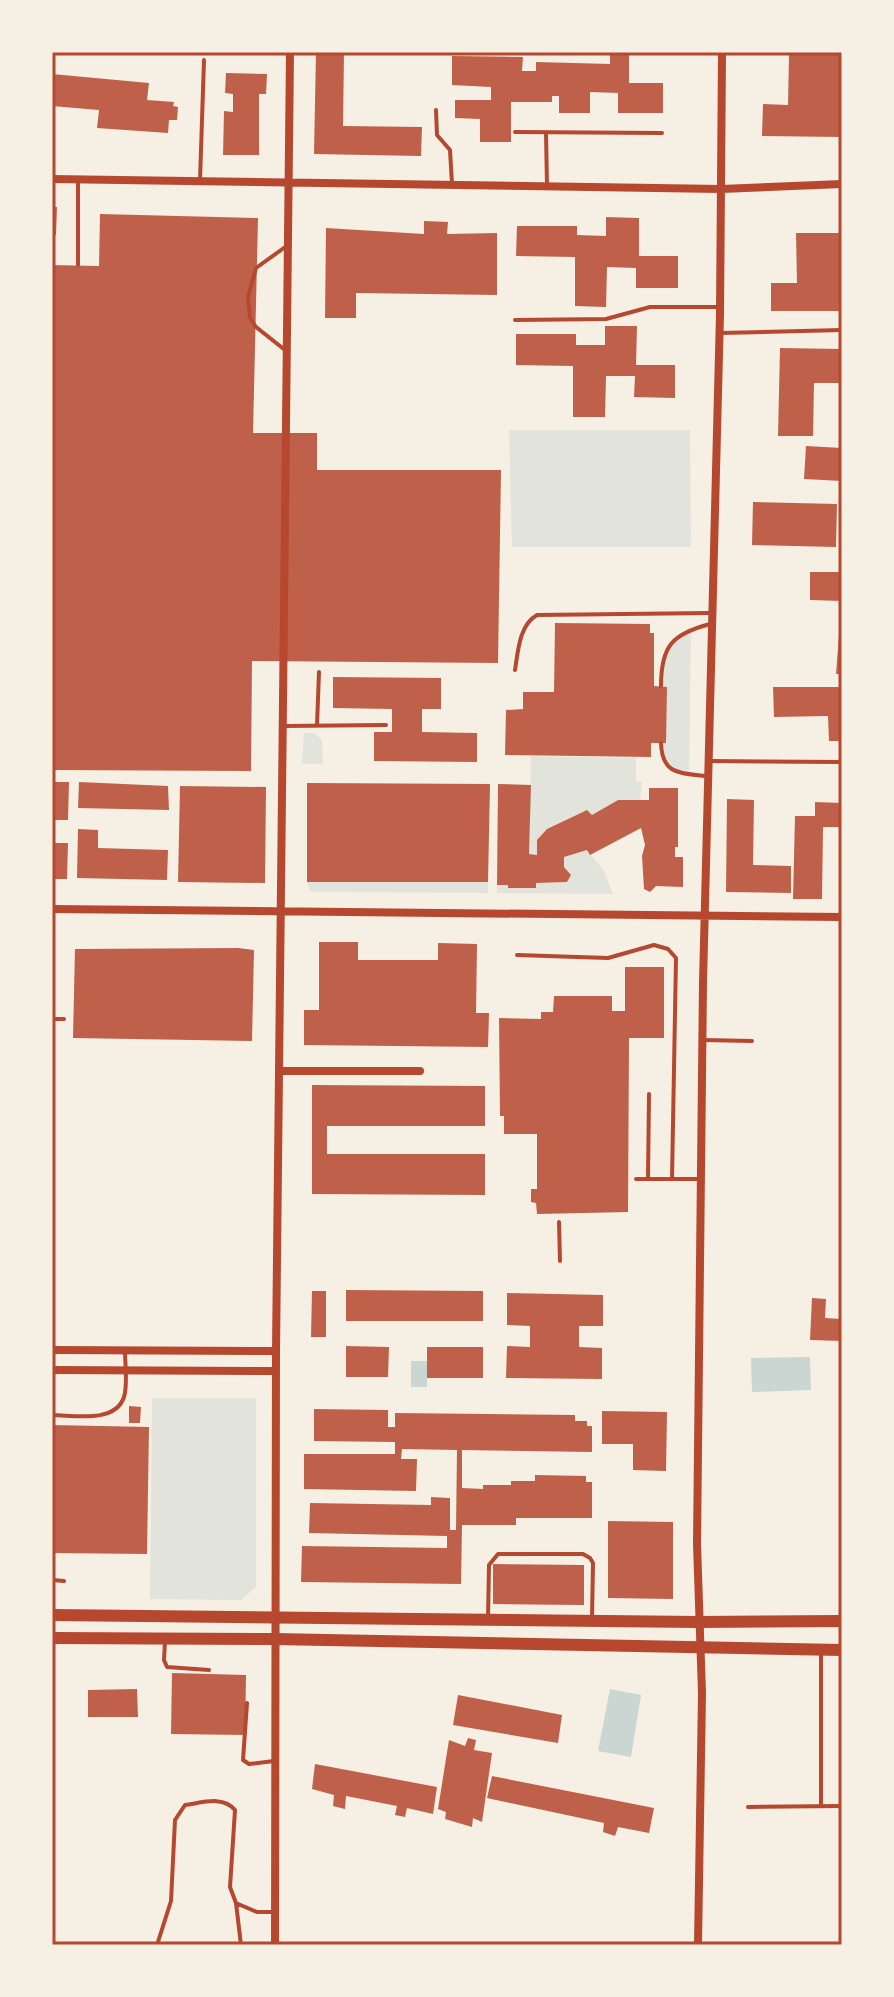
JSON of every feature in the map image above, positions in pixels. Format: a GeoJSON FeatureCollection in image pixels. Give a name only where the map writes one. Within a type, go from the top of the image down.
{"type":"FeatureCollection","features":[{"type":"Feature","properties":{"kind":"main road"},"geometry":{"type":"LineString","coordinates":[[52,1615],[842,1621]]}},
{"type":"Feature","properties":{"kind":"main road"},"geometry":{"type":"LineString","coordinates":[[52,1638],[842,1650]]}},
{"type":"Feature","properties":{"kind":"street"},"geometry":{"type":"LineString","coordinates":[[275,1945],[276,1351],[290,52]]}},
{"type":"Feature","properties":{"kind":"street"},"geometry":{"type":"LineString","coordinates":[[698,1945],[702,1693],[698,1622],[701,1179],[720,333],[722,52]]}},
{"type":"Feature","properties":{"kind":"street"},"geometry":{"type":"LineString","coordinates":[[52,179],[289,185],[721,189],[842,184]]}},
{"type":"Feature","properties":{"kind":"street"},"geometry":{"type":"LineString","coordinates":[[52,909],[842,917]]}},
{"type":"Feature","properties":{"kind":"street"},"geometry":{"type":"LineString","coordinates":[[279,1071],[420,1071]]}},
{"type":"Feature","properties":{"kind":"street"},"geometry":{"type":"LineString","coordinates":[[52,1350],[276,1351]]}},
{"type":"Feature","properties":{"kind":"street"},"geometry":{"type":"LineString","coordinates":[[52,1370],[276,1371]]}},
{"type":"Feature","properties":{"kind":"lane"},"geometry":{"type":"LineString","coordinates":[[200,182],[204,60]]}},
{"type":"Feature","properties":{"kind":"lane"},"geometry":{"type":"LineString","coordinates":[[436,110],[437,135],[450,150],[452,186]]}},
{"type":"Feature","properties":{"kind":"lane"},"geometry":{"type":"LineString","coordinates":[[515,132],[662,133]]}},
{"type":"Feature","properties":{"kind":"lane"},"geometry":{"type":"LineString","coordinates":[[546,133],[547,187]]}},
{"type":"Feature","properties":{"kind":"lane"},"geometry":{"type":"LineString","coordinates":[[78,180],[78,265]]}},
{"type":"Feature","properties":{"kind":"lane"},"geometry":{"type":"LineString","coordinates":[[287,352],[256,327],[250,318],[248,297],[256,268],[288,245]]}},
{"type":"Feature","properties":{"kind":"lane"},"geometry":{"type":"LineString","coordinates":[[515,320],[606,319],[650,307],[720,307]]}},
{"type":"Feature","properties":{"kind":"lane"},"geometry":{"type":"LineString","coordinates":[[720,333],[842,330]]}},
{"type":"Feature","properties":{"kind":"lane"},"geometry":{"type":"LineString","coordinates":[[515,670],[524,629],[537,615],[713,613]]}},
{"type":"Feature","properties":{"kind":"lane"},"geometry":{"type":"LineString","coordinates":[[661,686],[663,662],[669,645],[687,630],[712,623]]}},
{"type":"Feature","properties":{"kind":"lane"},"geometry":{"type":"LineString","coordinates":[[317,725],[319,672]]}},
{"type":"Feature","properties":{"kind":"lane"},"geometry":{"type":"LineString","coordinates":[[283,726],[386,725]]}},
{"type":"Feature","properties":{"kind":"lane"},"geometry":{"type":"LineString","coordinates":[[661,743],[662,755],[670,768],[708,776]]}},
{"type":"Feature","properties":{"kind":"lane"},"geometry":{"type":"LineString","coordinates":[[709,761],[842,762]]}},
{"type":"Feature","properties":{"kind":"lane"},"geometry":{"type":"LineString","coordinates":[[517,955],[608,958],[654,945],[668,949],[676,958],[672,1179]]}},
{"type":"Feature","properties":{"kind":"lane"},"geometry":{"type":"LineString","coordinates":[[52,1019],[64,1019]]}},
{"type":"Feature","properties":{"kind":"lane"},"geometry":{"type":"LineString","coordinates":[[703,1040],[752,1041]]}},
{"type":"Feature","properties":{"kind":"lane"},"geometry":{"type":"LineString","coordinates":[[648,1179],[649,1094]]}},
{"type":"Feature","properties":{"kind":"lane"},"geometry":{"type":"LineString","coordinates":[[636,1179],[701,1179]]}},
{"type":"Feature","properties":{"kind":"lane"},"geometry":{"type":"LineString","coordinates":[[559,1222],[560,1261]]}},
{"type":"Feature","properties":{"kind":"lane"},"geometry":{"type":"LineString","coordinates":[[52,1415],[105,1415],[118,1406],[124,1398],[125,1351]]}},
{"type":"Feature","properties":{"kind":"lane"},"geometry":{"type":"LineString","coordinates":[[488,1620],[489,1565],[498,1554],[583,1554],[593,1563],[592,1621]]}},
{"type":"Feature","properties":{"kind":"lane"},"geometry":{"type":"LineString","coordinates":[[52,1580],[64,1581]]}},
{"type":"Feature","properties":{"kind":"lane"},"geometry":{"type":"LineString","coordinates":[[165,1639],[164,1660],[167,1667],[209,1670]]}},
{"type":"Feature","properties":{"kind":"lane"},"geometry":{"type":"LineString","coordinates":[[821,1649],[821,1806]]}},
{"type":"Feature","properties":{"kind":"lane"},"geometry":{"type":"LineString","coordinates":[[247,1703],[243,1760],[249,1764],[274,1761]]}},
{"type":"Feature","properties":{"kind":"lane"},"geometry":{"type":"LineString","coordinates":[[157,1945],[171,1901],[175,1820],[185,1805],[221,1801],[235,1810],[230,1887],[236,1903],[241,1945]]}},
{"type":"Feature","properties":{"kind":"lane"},"geometry":{"type":"LineString","coordinates":[[748,1807],[842,1806]]}},
{"type":"Feature","properties":{"kind":"lane"},"geometry":{"type":"LineString","coordinates":[[236,1903],[257,1912],[274,1912]]}},
{"type":"Feature","properties":{"kind":"shaded area"},"geometry":{"type":"Polygon","coordinates":[[[509,430],[690,430],[691,547],[512,547],[509,430]]]}},
{"type":"Feature","properties":{"kind":"shaded area"},"geometry":{"type":"Polygon","coordinates":[[[687,630],[691,633],[689,770],[676,770],[668,764],[663,754],[662,727],[667,687],[661,686],[670,648],[687,630]]]}},
{"type":"Feature","properties":{"kind":"shaded area"},"geometry":{"type":"Polygon","coordinates":[[[304,733],[315,733],[322,740],[323,764],[302,764],[304,733]]]}},
{"type":"Feature","properties":{"kind":"shaded area"},"geometry":{"type":"Polygon","coordinates":[[[531,756],[636,758],[636,781],[642,782],[640,800],[618,800],[592,815],[587,810],[547,829],[537,840],[537,855],[529,854],[531,756]]]}},
{"type":"Feature","properties":{"kind":"shaded area"},"geometry":{"type":"Polygon","coordinates":[[[587,850],[604,871],[613,894],[497,893],[497,885],[536,888],[536,883],[567,882],[571,875],[564,867],[564,857],[587,850]]]}},
{"type":"Feature","properties":{"kind":"shaded area"},"geometry":{"type":"Polygon","coordinates":[[[307,882],[488,882],[488,893],[318,892],[310,891],[307,882]]]}},
{"type":"Feature","properties":{"kind":"shaded area"},"geometry":{"type":"Polygon","coordinates":[[[810,1357],[811,1390],[752,1392],[751,1358],[810,1357]]]}},
{"type":"Feature","properties":{"kind":"shaded area"},"geometry":{"type":"Polygon","coordinates":[[[411,1361],[427,1361],[427,1387],[411,1387],[411,1361]]]}},
{"type":"Feature","properties":{"kind":"shaded area"},"geometry":{"type":"Polygon","coordinates":[[[152,1398],[256,1398],[256,1587],[241,1600],[150,1599],[152,1398]]]}},
{"type":"Feature","properties":{"kind":"shaded area"},"geometry":{"type":"Polygon","coordinates":[[[610,1689],[641,1695],[631,1757],[598,1751],[610,1689]]]}},
{"type":"Feature","properties":{"kind":"building"},"geometry":{"type":"Polygon","coordinates":[[[316,52],[344,52],[343,126],[422,127],[421,156],[314,154],[316,52]]]}},
{"type":"Feature","properties":{"kind":"building"},"geometry":{"type":"Polygon","coordinates":[[[782,52],[842,52],[842,137],[762,136],[763,104],[788,105],[789,55],[782,52]]]}},
{"type":"Feature","properties":{"kind":"building"},"geometry":{"type":"Polygon","coordinates":[[[610,53],[629,53],[629,83],[663,83],[663,113],[618,113],[618,93],[590,92],[590,113],[559,113],[559,96],[552,96],[552,102],[511,102],[511,142],[480,142],[480,119],[455,118],[455,100],[491,100],[491,87],[452,85],[452,56],[523,57],[522,71],[536,71],[536,62],[610,64],[610,53]]]}},
{"type":"Feature","properties":{"kind":"building"},"geometry":{"type":"Polygon","coordinates":[[[226,73],[267,74],[266,94],[259,94],[259,155],[223,155],[224,111],[233,112],[233,94],[225,93],[226,73]]]}},
{"type":"Feature","properties":{"kind":"building"},"geometry":{"type":"Polygon","coordinates":[[[52,74],[149,83],[147,100],[174,102],[173,106],[178,107],[177,120],[169,120],[168,133],[97,128],[99,110],[52,106],[52,74]]]}},
{"type":"Feature","properties":{"kind":"building"},"geometry":{"type":"Polygon","coordinates":[[[52,207],[57,207],[56,235],[52,235],[52,207]]]}},
{"type":"Feature","properties":{"kind":"building"},"geometry":{"type":"Polygon","coordinates":[[[100,214],[258,218],[253,433],[317,433],[317,470],[501,470],[498,663],[252,661],[251,771],[52,770],[52,265],[99,266],[100,214]]]}},
{"type":"Feature","properties":{"kind":"building"},"geometry":{"type":"Polygon","coordinates":[[[606,217],[639,218],[639,256],[678,256],[678,288],[636,288],[636,268],[607,267],[606,307],[575,306],[575,257],[516,256],[517,226],[577,226],[577,235],[606,236],[606,217]]]}},
{"type":"Feature","properties":{"kind":"building"},"geometry":{"type":"Polygon","coordinates":[[[424,221],[448,222],[447,234],[497,233],[497,295],[356,293],[356,318],[325,318],[326,228],[424,234],[424,221]]]}},
{"type":"Feature","properties":{"kind":"building"},"geometry":{"type":"Polygon","coordinates":[[[796,233],[842,233],[842,311],[771,311],[771,283],[797,283],[796,233]]]}},
{"type":"Feature","properties":{"kind":"building"},"geometry":{"type":"Polygon","coordinates":[[[605,326],[637,326],[636,365],[675,365],[675,398],[634,397],[635,376],[606,376],[605,417],[573,417],[573,366],[516,365],[516,334],[576,334],[576,345],[605,345],[605,326]]]}},
{"type":"Feature","properties":{"kind":"building"},"geometry":{"type":"Polygon","coordinates":[[[780,348],[842,349],[842,383],[814,383],[813,436],[778,436],[780,348]]]}},
{"type":"Feature","properties":{"kind":"building"},"geometry":{"type":"Polygon","coordinates":[[[806,446],[842,448],[842,481],[804,479],[806,446]]]}},
{"type":"Feature","properties":{"kind":"building"},"geometry":{"type":"Polygon","coordinates":[[[753,502],[837,504],[836,547],[752,545],[753,502]]]}},
{"type":"Feature","properties":{"kind":"building"},"geometry":{"type":"Polygon","coordinates":[[[810,572],[842,572],[842,601],[810,600],[810,572]]]}},
{"type":"Feature","properties":{"kind":"building"},"geometry":{"type":"Polygon","coordinates":[[[840,622],[842,674],[836,674],[840,622]]]}},
{"type":"Feature","properties":{"kind":"building"},"geometry":{"type":"Polygon","coordinates":[[[555,623],[650,624],[650,633],[654,633],[654,686],[667,687],[666,743],[651,743],[651,757],[505,755],[506,710],[523,709],[523,692],[554,692],[555,623]]]}},
{"type":"Feature","properties":{"kind":"building"},"geometry":{"type":"Polygon","coordinates":[[[333,677],[441,678],[441,709],[422,709],[422,732],[477,733],[477,762],[374,761],[374,732],[392,732],[392,709],[333,708],[333,677]]]}},
{"type":"Feature","properties":{"kind":"building"},"geometry":{"type":"Polygon","coordinates":[[[773,687],[842,687],[842,741],[829,741],[828,716],[774,717],[773,687]]]}},
{"type":"Feature","properties":{"kind":"building"},"geometry":{"type":"Polygon","coordinates":[[[52,782],[69,782],[68,820],[52,820],[52,782]]]}},
{"type":"Feature","properties":{"kind":"building"},"geometry":{"type":"Polygon","coordinates":[[[79,782],[168,786],[169,810],[78,808],[79,782]]]}},
{"type":"Feature","properties":{"kind":"building"},"geometry":{"type":"Polygon","coordinates":[[[307,783],[490,784],[488,882],[307,882],[307,783]]]}},
{"type":"Feature","properties":{"kind":"building"},"geometry":{"type":"Polygon","coordinates":[[[498,784],[531,785],[529,854],[537,855],[537,840],[547,829],[587,810],[592,815],[618,800],[649,800],[649,788],[678,788],[678,847],[675,847],[675,857],[683,857],[683,887],[656,886],[650,892],[644,889],[642,856],[645,845],[641,828],[590,855],[587,850],[564,857],[564,867],[571,875],[567,882],[536,883],[536,888],[497,885],[498,784]]]}},
{"type":"Feature","properties":{"kind":"building"},"geometry":{"type":"Polygon","coordinates":[[[180,786],[266,787],[265,883],[178,882],[180,786]]]}},
{"type":"Feature","properties":{"kind":"building"},"geometry":{"type":"Polygon","coordinates":[[[727,799],[754,800],[753,865],[791,866],[791,893],[726,892],[727,799]]]}},
{"type":"Feature","properties":{"kind":"building"},"geometry":{"type":"Polygon","coordinates":[[[815,802],[842,803],[842,827],[823,827],[822,899],[793,899],[795,816],[815,816],[815,802]]]}},
{"type":"Feature","properties":{"kind":"building"},"geometry":{"type":"Polygon","coordinates":[[[78,829],[98,830],[98,848],[168,850],[167,880],[77,878],[78,829]]]}},
{"type":"Feature","properties":{"kind":"building"},"geometry":{"type":"Polygon","coordinates":[[[52,843],[68,843],[67,879],[52,879],[52,843]]]}},
{"type":"Feature","properties":{"kind":"building"},"geometry":{"type":"Polygon","coordinates":[[[319,942],[358,942],[358,960],[438,960],[438,943],[477,944],[476,1013],[489,1013],[488,1047],[304,1045],[304,1010],[319,1010],[319,942]]]}},
{"type":"Feature","properties":{"kind":"building"},"geometry":{"type":"Polygon","coordinates":[[[75,949],[254,950],[252,1041],[73,1038],[75,949]]]}},
{"type":"Feature","properties":{"kind":"building"},"geometry":{"type":"Polygon","coordinates":[[[625,967],[664,967],[664,1038],[629,1038],[628,1212],[537,1214],[536,1203],[531,1202],[531,1189],[537,1189],[537,1134],[504,1134],[504,1116],[500,1116],[499,1018],[541,1019],[541,1012],[553,1012],[554,996],[612,996],[612,1011],[625,1011],[625,967]]]}},
{"type":"Feature","properties":{"kind":"building"},"geometry":{"type":"Polygon","coordinates":[[[312,1085],[485,1086],[485,1126],[327,1126],[327,1154],[485,1154],[485,1195],[312,1194],[312,1085]]]}},
{"type":"Feature","properties":{"kind":"building"},"geometry":{"type":"Polygon","coordinates":[[[346,1290],[483,1291],[483,1321],[346,1321],[346,1290]]]}},
{"type":"Feature","properties":{"kind":"building"},"geometry":{"type":"Polygon","coordinates":[[[312,1291],[326,1291],[326,1337],[311,1337],[312,1291]]]}},
{"type":"Feature","properties":{"kind":"building"},"geometry":{"type":"Polygon","coordinates":[[[507,1293],[603,1295],[603,1326],[579,1326],[579,1347],[602,1348],[602,1379],[506,1378],[507,1346],[530,1347],[530,1326],[507,1325],[507,1293]]]}},
{"type":"Feature","properties":{"kind":"building"},"geometry":{"type":"Polygon","coordinates":[[[812,1298],[826,1299],[825,1318],[842,1319],[842,1341],[810,1340],[812,1298]]]}},
{"type":"Feature","properties":{"kind":"building"},"geometry":{"type":"Polygon","coordinates":[[[346,1346],[389,1347],[388,1377],[346,1377],[346,1346]]]}},
{"type":"Feature","properties":{"kind":"building"},"geometry":{"type":"Polygon","coordinates":[[[427,1347],[483,1347],[483,1378],[427,1378],[427,1347]]]}},
{"type":"Feature","properties":{"kind":"building"},"geometry":{"type":"Polygon","coordinates":[[[129,1406],[141,1407],[140,1423],[129,1423],[129,1406]]]}},
{"type":"Feature","properties":{"kind":"building"},"geometry":{"type":"Polygon","coordinates":[[[314,1409],[388,1410],[388,1427],[395,1427],[395,1413],[575,1415],[575,1421],[587,1421],[587,1426],[592,1426],[592,1452],[462,1450],[462,1488],[483,1489],[483,1485],[535,1481],[535,1475],[586,1476],[586,1482],[592,1482],[592,1518],[516,1518],[516,1525],[462,1525],[461,1584],[301,1582],[302,1546],[447,1548],[447,1536],[309,1533],[310,1503],[431,1505],[431,1497],[450,1498],[450,1530],[456,1530],[457,1450],[402,1449],[401,1459],[417,1459],[416,1491],[304,1489],[304,1454],[395,1454],[395,1442],[314,1441],[314,1409]]]}},
{"type":"Feature","properties":{"kind":"building"},"geometry":{"type":"Polygon","coordinates":[[[602,1411],[667,1412],[666,1471],[633,1470],[633,1444],[602,1444],[602,1411]]]}},
{"type":"Feature","properties":{"kind":"building"},"geometry":{"type":"Polygon","coordinates":[[[52,1425],[149,1427],[147,1554],[52,1553],[52,1425]]]}},
{"type":"Feature","properties":{"kind":"building"},"geometry":{"type":"Polygon","coordinates":[[[608,1521],[673,1522],[673,1599],[608,1598],[608,1521]]]}},
{"type":"Feature","properties":{"kind":"building"},"geometry":{"type":"Polygon","coordinates":[[[493,1564],[584,1565],[584,1605],[493,1604],[493,1564]]]}},
{"type":"Feature","properties":{"kind":"building"},"geometry":{"type":"Polygon","coordinates":[[[172,1673],[246,1675],[245,1735],[171,1734],[172,1673]]]}},
{"type":"Feature","properties":{"kind":"building"},"geometry":{"type":"Polygon","coordinates":[[[137,1689],[138,1717],[88,1717],[88,1690],[137,1689]]]}},
{"type":"Feature","properties":{"kind":"building"},"geometry":{"type":"Polygon","coordinates":[[[458,1695],[562,1715],[558,1743],[453,1725],[458,1695]]]}},
{"type":"Feature","properties":{"kind":"building"},"geometry":{"type":"Polygon","coordinates":[[[468,1738],[476,1740],[474,1750],[492,1753],[482,1822],[473,1818],[472,1827],[445,1819],[446,1812],[438,1809],[449,1740],[465,1746],[468,1738]]]}},
{"type":"Feature","properties":{"kind":"building"},"geometry":{"type":"Polygon","coordinates":[[[315,1764],[437,1787],[433,1814],[407,1808],[405,1817],[395,1815],[397,1806],[346,1796],[345,1809],[333,1806],[334,1795],[312,1789],[315,1764]]]}},
{"type":"Feature","properties":{"kind":"building"},"geometry":{"type":"Polygon","coordinates":[[[492,1776],[654,1808],[649,1833],[618,1827],[615,1836],[603,1832],[604,1823],[487,1798],[492,1776]]]}}]}
